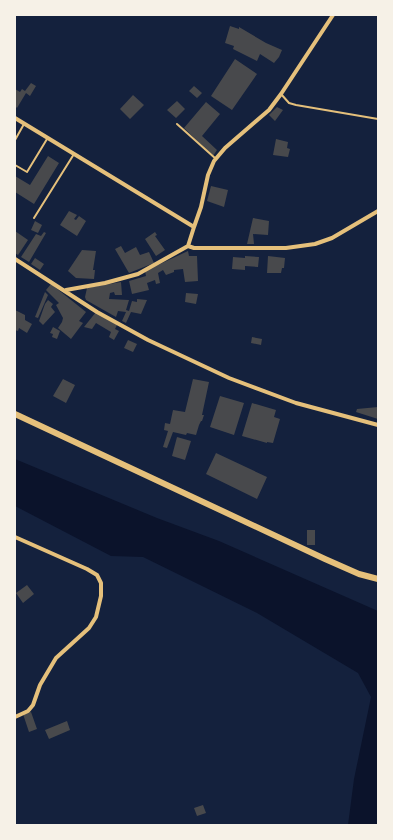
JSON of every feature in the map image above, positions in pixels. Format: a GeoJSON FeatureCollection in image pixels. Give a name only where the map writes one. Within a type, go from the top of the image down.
{"type":"FeatureCollection","features":[{"type":"Feature","properties":{"kind":"main road"},"geometry":{"type":"LineString","coordinates":[[15,414],[324,559],[359,574],[378,578]]}},
{"type":"Feature","properties":{"kind":"street"},"geometry":{"type":"LineString","coordinates":[[64,290],[105,284],[138,274],[188,246],[201,207],[208,175],[216,159],[225,148],[269,110],[333,15]]}},
{"type":"Feature","properties":{"kind":"street"},"geometry":{"type":"LineString","coordinates":[[15,118],[194,227]]}},
{"type":"Feature","properties":{"kind":"street"},"geometry":{"type":"LineString","coordinates":[[188,246],[194,248],[286,248],[315,244],[332,238],[378,211]]}},
{"type":"Feature","properties":{"kind":"street"},"geometry":{"type":"LineString","coordinates":[[15,259],[97,312],[229,378],[296,403],[378,425]]}},
{"type":"Feature","properties":{"kind":"street"},"geometry":{"type":"LineString","coordinates":[[15,537],[87,569],[97,575],[101,583],[99,608],[89,628],[56,658],[40,685],[33,705],[28,711],[15,717]]}},
{"type":"Feature","properties":{"kind":"lane"},"geometry":{"type":"LineString","coordinates":[[281,94],[290,103],[296,105],[378,118]]}},
{"type":"Feature","properties":{"kind":"lane"},"geometry":{"type":"LineString","coordinates":[[15,140],[24,124]]}},
{"type":"Feature","properties":{"kind":"lane"},"geometry":{"type":"LineString","coordinates":[[177,124],[216,159]]}},
{"type":"Feature","properties":{"kind":"lane"},"geometry":{"type":"LineString","coordinates":[[15,165],[27,172],[47,138]]}},
{"type":"Feature","properties":{"kind":"lane"},"geometry":{"type":"LineString","coordinates":[[34,218],[74,154]]}},
{"type":"Feature","properties":{"kind":"water"},"geometry":{"type":"Polygon","coordinates":[[[15,459],[157,518],[219,541],[378,611],[378,825],[348,825],[354,779],[371,697],[358,673],[257,613],[143,557],[111,556],[15,506],[15,459]]]}},
{"type":"Feature","properties":{"kind":"building"},"geometry":{"type":"Polygon","coordinates":[[[230,26],[239,29],[239,27],[282,50],[279,57],[274,63],[260,54],[257,61],[233,49],[234,46],[225,43],[230,26]]]}},
{"type":"Feature","properties":{"kind":"building"},"geometry":{"type":"Polygon","coordinates":[[[235,59],[257,74],[232,110],[211,96],[235,59]]]}},
{"type":"Feature","properties":{"kind":"building"},"geometry":{"type":"Polygon","coordinates":[[[31,83],[36,86],[30,96],[26,93],[17,108],[15,106],[15,89],[20,92],[22,89],[25,91],[31,83]]]}},
{"type":"Feature","properties":{"kind":"building"},"geometry":{"type":"Polygon","coordinates":[[[194,86],[202,93],[197,98],[189,91],[194,86]]]}},
{"type":"Feature","properties":{"kind":"building"},"geometry":{"type":"Polygon","coordinates":[[[133,95],[144,105],[130,119],[120,109],[133,95]]]}},
{"type":"Feature","properties":{"kind":"building"},"geometry":{"type":"Polygon","coordinates":[[[177,101],[185,109],[176,118],[167,110],[177,101]]]}},
{"type":"Feature","properties":{"kind":"building"},"geometry":{"type":"Polygon","coordinates":[[[206,102],[220,114],[202,136],[217,150],[213,156],[184,128],[206,102]]]}},
{"type":"Feature","properties":{"kind":"building"},"geometry":{"type":"Polygon","coordinates":[[[277,107],[283,110],[275,121],[269,115],[277,107]]]}},
{"type":"Feature","properties":{"kind":"building"},"geometry":{"type":"Polygon","coordinates":[[[276,139],[288,142],[287,148],[290,149],[288,157],[273,155],[276,139]]]}},
{"type":"Feature","properties":{"kind":"building"},"geometry":{"type":"Polygon","coordinates":[[[48,156],[59,163],[34,204],[15,192],[15,176],[30,185],[48,156]]]}},
{"type":"Feature","properties":{"kind":"building"},"geometry":{"type":"Polygon","coordinates":[[[211,186],[228,190],[224,207],[207,201],[211,186]]]}},
{"type":"Feature","properties":{"kind":"building"},"geometry":{"type":"Polygon","coordinates":[[[69,211],[77,215],[74,219],[76,220],[79,216],[86,221],[77,236],[60,225],[69,211]]]}},
{"type":"Feature","properties":{"kind":"building"},"geometry":{"type":"Polygon","coordinates":[[[253,218],[269,221],[268,235],[253,234],[254,244],[247,244],[253,218]]]}},
{"type":"Feature","properties":{"kind":"building"},"geometry":{"type":"Polygon","coordinates":[[[35,221],[42,225],[38,233],[31,230],[35,221]]]}},
{"type":"Feature","properties":{"kind":"building"},"geometry":{"type":"Polygon","coordinates":[[[15,231],[28,240],[18,255],[15,253],[15,231]]]}},
{"type":"Feature","properties":{"kind":"building"},"geometry":{"type":"Polygon","coordinates":[[[44,232],[46,233],[29,262],[21,257],[36,234],[41,236],[44,232]]]}},
{"type":"Feature","properties":{"kind":"building"},"geometry":{"type":"Polygon","coordinates":[[[155,232],[157,235],[155,236],[165,250],[156,256],[145,239],[155,232]]]}},
{"type":"Feature","properties":{"kind":"building"},"geometry":{"type":"Polygon","coordinates":[[[121,246],[125,253],[136,247],[140,255],[149,252],[154,263],[129,273],[115,249],[121,246]]]}},
{"type":"Feature","properties":{"kind":"building"},"geometry":{"type":"Polygon","coordinates":[[[82,250],[96,251],[93,270],[95,270],[94,279],[76,278],[68,271],[82,250]]]}},
{"type":"Feature","properties":{"kind":"building"},"geometry":{"type":"Polygon","coordinates":[[[188,251],[189,256],[197,256],[198,281],[185,282],[183,269],[174,270],[174,272],[166,275],[163,270],[158,273],[160,283],[156,284],[155,280],[147,283],[149,290],[132,294],[129,281],[146,276],[145,271],[188,251]]]}},
{"type":"Feature","properties":{"kind":"building"},"geometry":{"type":"Polygon","coordinates":[[[245,256],[259,257],[258,267],[245,266],[245,270],[232,269],[233,257],[245,258],[245,256]]]}},
{"type":"Feature","properties":{"kind":"building"},"geometry":{"type":"Polygon","coordinates":[[[268,256],[285,258],[284,268],[282,268],[281,273],[267,273],[268,256]]]}},
{"type":"Feature","properties":{"kind":"building"},"geometry":{"type":"Polygon","coordinates":[[[35,258],[44,264],[40,270],[31,264],[35,258]]]}},
{"type":"Feature","properties":{"kind":"building"},"geometry":{"type":"Polygon","coordinates":[[[121,282],[122,295],[115,295],[114,292],[110,293],[109,299],[129,300],[126,310],[129,311],[132,301],[137,302],[137,299],[147,300],[141,314],[131,312],[126,323],[122,321],[126,312],[118,311],[116,317],[86,300],[85,297],[87,288],[121,282]]]}},
{"type":"Feature","properties":{"kind":"building"},"geometry":{"type":"Polygon","coordinates":[[[51,284],[86,312],[79,321],[83,323],[71,339],[58,328],[63,318],[56,305],[59,303],[46,290],[51,284]]]}},
{"type":"Feature","properties":{"kind":"building"},"geometry":{"type":"Polygon","coordinates":[[[45,292],[48,295],[38,318],[35,317],[45,292]]]}},
{"type":"Feature","properties":{"kind":"building"},"geometry":{"type":"Polygon","coordinates":[[[186,293],[198,294],[196,304],[185,302],[186,293]]]}},
{"type":"Feature","properties":{"kind":"building"},"geometry":{"type":"Polygon","coordinates":[[[48,300],[53,304],[51,307],[55,312],[43,325],[39,321],[48,300]]]}},
{"type":"Feature","properties":{"kind":"building"},"geometry":{"type":"Polygon","coordinates":[[[15,310],[25,315],[25,320],[32,324],[27,333],[19,328],[18,331],[15,330],[15,310]]]}},
{"type":"Feature","properties":{"kind":"building"},"geometry":{"type":"Polygon","coordinates":[[[96,312],[117,325],[115,329],[119,331],[114,340],[109,337],[111,332],[96,323],[92,329],[84,327],[96,312]]]}},
{"type":"Feature","properties":{"kind":"building"},"geometry":{"type":"Polygon","coordinates":[[[53,327],[60,331],[57,339],[52,337],[53,334],[50,333],[53,327]]]}},
{"type":"Feature","properties":{"kind":"building"},"geometry":{"type":"Polygon","coordinates":[[[252,337],[262,339],[261,345],[251,343],[252,337]]]}},
{"type":"Feature","properties":{"kind":"building"},"geometry":{"type":"Polygon","coordinates":[[[128,340],[137,344],[133,352],[124,348],[128,340]]]}},
{"type":"Feature","properties":{"kind":"building"},"geometry":{"type":"Polygon","coordinates":[[[63,379],[75,385],[66,403],[53,396],[63,379]]]}},
{"type":"Feature","properties":{"kind":"building"},"geometry":{"type":"Polygon","coordinates":[[[193,379],[209,382],[202,415],[204,415],[196,435],[173,432],[167,448],[163,447],[168,431],[164,430],[165,423],[170,424],[173,410],[185,412],[193,379]]]}},
{"type":"Feature","properties":{"kind":"building"},"geometry":{"type":"Polygon","coordinates":[[[220,396],[244,403],[234,435],[210,427],[220,396]]]}},
{"type":"Feature","properties":{"kind":"building"},"geometry":{"type":"Polygon","coordinates":[[[252,403],[276,410],[274,417],[280,419],[273,443],[242,436],[252,403]]]}},
{"type":"Feature","properties":{"kind":"building"},"geometry":{"type":"Polygon","coordinates":[[[378,407],[378,419],[356,412],[357,409],[378,407]]]}},
{"type":"Feature","properties":{"kind":"building"},"geometry":{"type":"Polygon","coordinates":[[[177,437],[191,441],[185,460],[172,456],[177,437]]]}},
{"type":"Feature","properties":{"kind":"building"},"geometry":{"type":"Polygon","coordinates":[[[216,453],[267,477],[257,499],[206,474],[216,453]]]}},
{"type":"Feature","properties":{"kind":"building"},"geometry":{"type":"Polygon","coordinates":[[[307,530],[315,530],[315,545],[307,545],[307,530]]]}},
{"type":"Feature","properties":{"kind":"building"},"geometry":{"type":"Polygon","coordinates":[[[27,585],[34,594],[23,603],[16,593],[27,585]]]}},
{"type":"Feature","properties":{"kind":"building"},"geometry":{"type":"Polygon","coordinates":[[[31,712],[37,729],[29,732],[23,714],[31,712]]]}},
{"type":"Feature","properties":{"kind":"building"},"geometry":{"type":"Polygon","coordinates":[[[67,721],[70,730],[49,739],[45,730],[67,721]]]}},
{"type":"Feature","properties":{"kind":"building"},"geometry":{"type":"Polygon","coordinates":[[[203,805],[206,813],[197,816],[194,808],[203,805]]]}}]}
